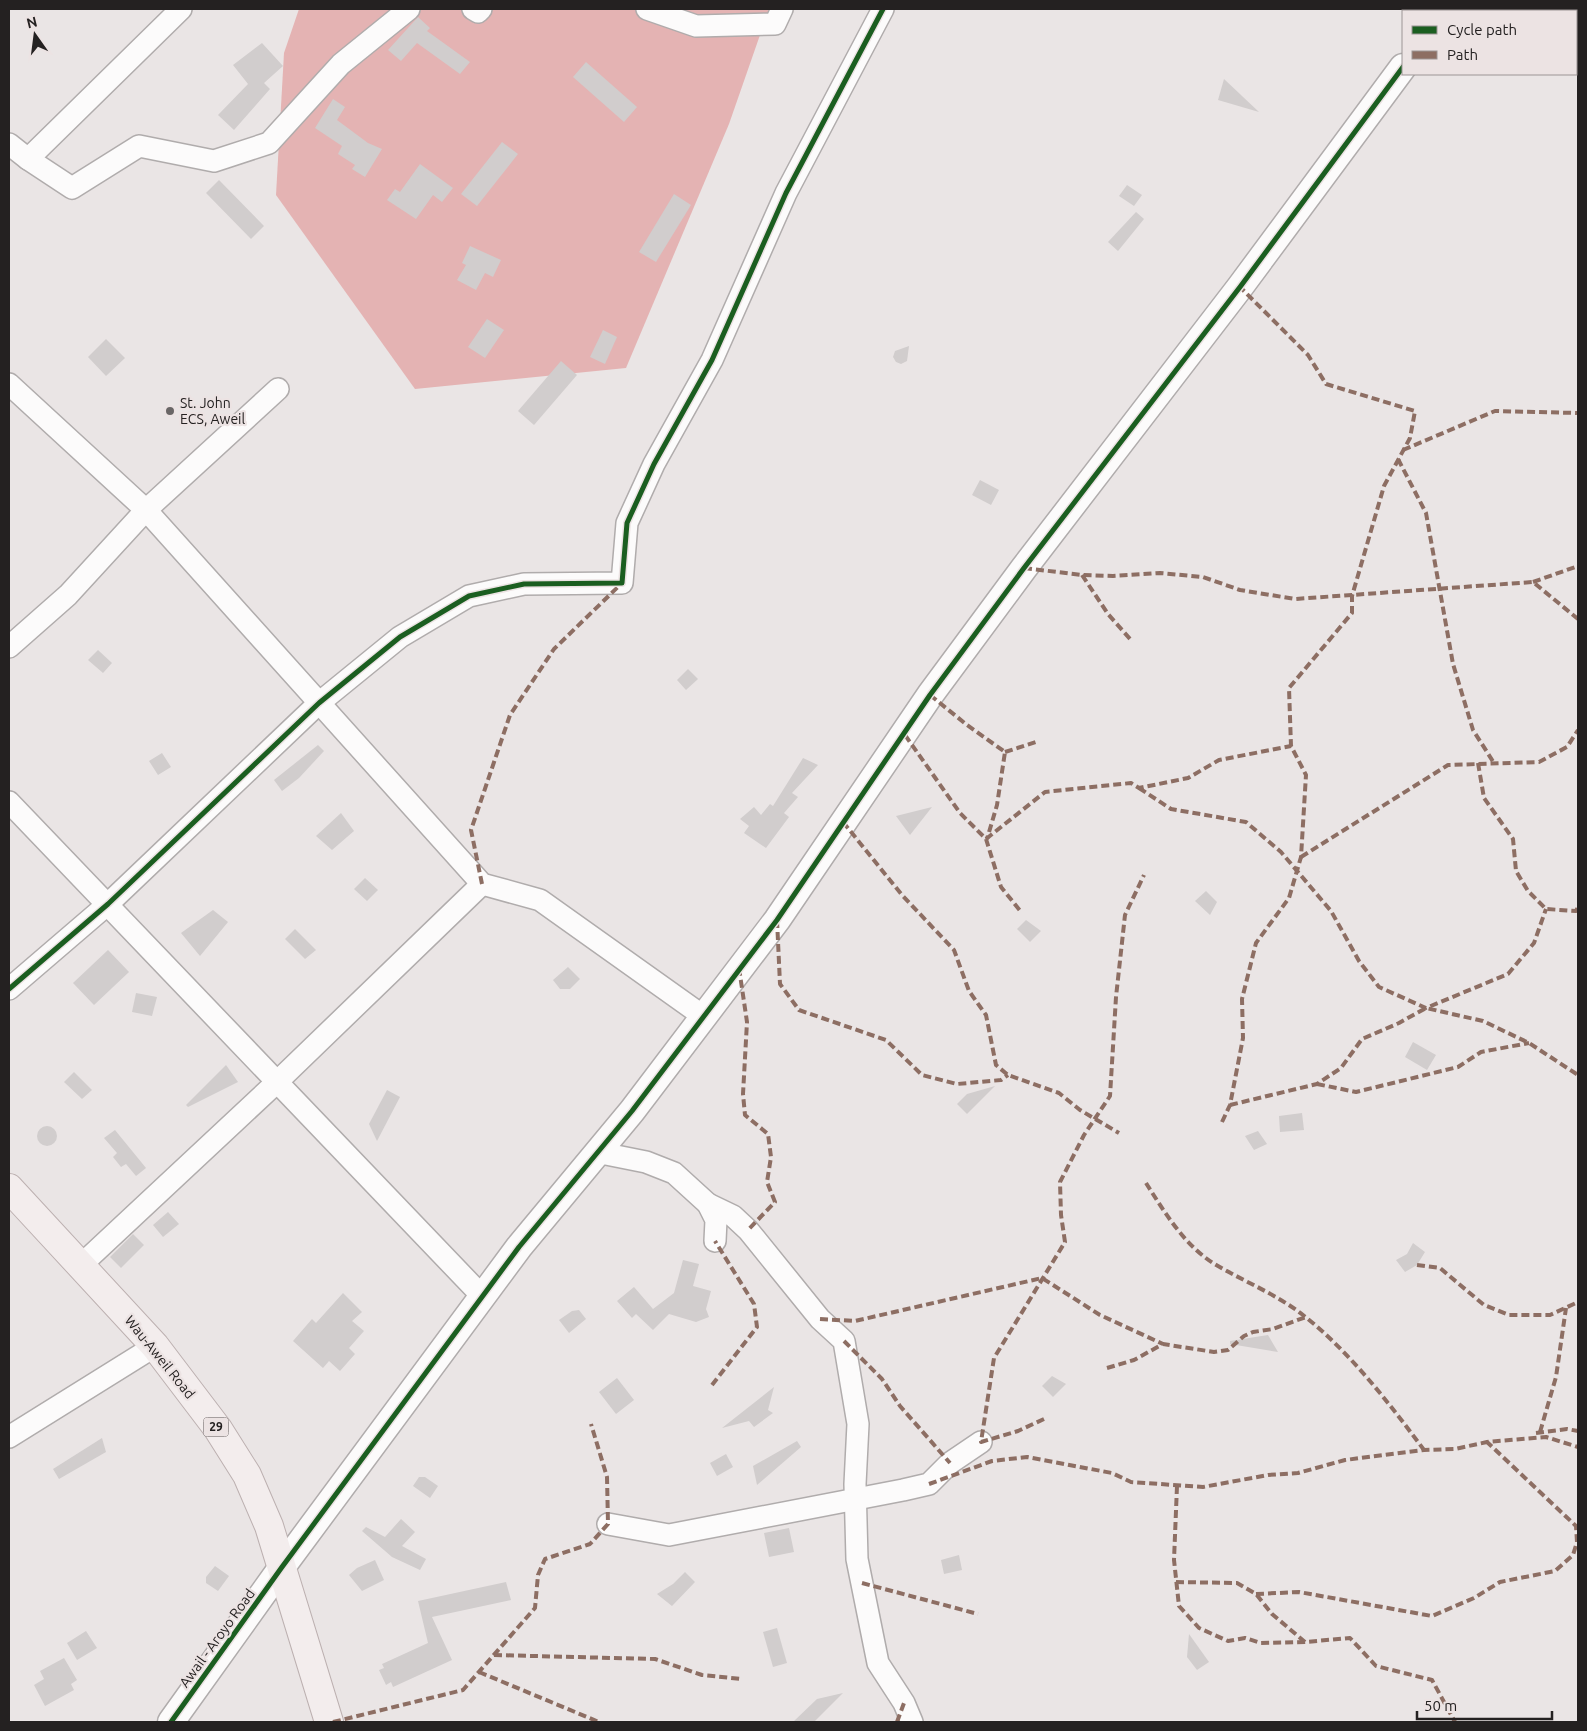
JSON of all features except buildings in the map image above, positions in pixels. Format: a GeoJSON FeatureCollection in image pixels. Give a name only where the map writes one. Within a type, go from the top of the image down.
{"type":"FeatureCollection","features":[{"type":"Feature","properties":{"kind":"main road","name":"Wau-Aweil Road"},"geometry":{"type":"LineString","coordinates":[[9,1188],[155,1346],[218,1429],[247,1475],[269,1526],[328,1722]]}},
{"type":"Feature","properties":{"kind":"street"},"geometry":{"type":"LineString","coordinates":[[28,159],[181,9]]}},
{"type":"Feature","properties":{"kind":"street"},"geometry":{"type":"LineString","coordinates":[[9,144],[72,188],[140,146],[214,161],[269,143],[341,64],[409,9]]}},
{"type":"Feature","properties":{"kind":"street"},"geometry":{"type":"LineString","coordinates":[[473,9],[478,12],[481,9]]}},
{"type":"Feature","properties":{"kind":"street"},"geometry":{"type":"LineString","coordinates":[[647,9],[696,26],[776,24],[782,9]]}},
{"type":"Feature","properties":{"kind":"street"},"geometry":{"type":"LineString","coordinates":[[9,989],[108,904],[320,702],[400,637],[469,596],[524,584],[622,583],[627,523],[654,464],[712,360],[786,193],[883,9]]}},
{"type":"Feature","properties":{"kind":"street","name":"Awail - Aroyo Road"},"geometry":{"type":"LineString","coordinates":[[171,1722],[282,1567],[518,1247],[632,1111],[702,1016],[777,920],[930,695],[1012,584],[1246,279],[1402,67]]}},
{"type":"Feature","properties":{"kind":"street"},"geometry":{"type":"LineString","coordinates":[[9,384],[146,510],[482,884],[540,900],[702,1016]]}},
{"type":"Feature","properties":{"kind":"street"},"geometry":{"type":"LineString","coordinates":[[9,647],[68,595],[146,510],[278,389]]}},
{"type":"Feature","properties":{"kind":"street"},"geometry":{"type":"LineString","coordinates":[[9,802],[482,1296]]}},
{"type":"Feature","properties":{"kind":"street"},"geometry":{"type":"LineString","coordinates":[[80,1266],[277,1082],[482,884]]}},
{"type":"Feature","properties":{"kind":"street"},"geometry":{"type":"LineString","coordinates":[[596,1152],[646,1162],[674,1173],[708,1204],[733,1216],[748,1230],[820,1319],[844,1341],[858,1424],[855,1484],[857,1499],[857,1559],[878,1663],[904,1703],[912,1722]]}},
{"type":"Feature","properties":{"kind":"street"},"geometry":{"type":"LineString","coordinates":[[708,1204],[716,1220],[716,1241]]}},
{"type":"Feature","properties":{"kind":"street"},"geometry":{"type":"LineString","coordinates":[[9,1437],[155,1346]]}},
{"type":"Feature","properties":{"kind":"street"},"geometry":{"type":"LineString","coordinates":[[608,1524],[669,1535],[929,1484],[950,1463],[981,1442]]}},
{"type":"Feature","properties":{"kind":"shaded area"},"geometry":{"type":"Polygon","coordinates":[[[299,9],[769,9],[729,124],[626,368],[415,389],[276,195],[284,53],[299,9]]]}},
{"type":"Feature","properties":{"kind":"marked path"},"geometry":{"type":"LineString","coordinates":[[1222,1122],[1230,1105],[1243,1038],[1242,999],[1256,943],[1289,898],[1301,857],[1306,775],[1291,746],[1289,688],[1352,613],[1352,596],[1384,486],[1410,438],[1415,411],[1326,384],[1308,355],[1240,287]]}},
{"type":"Feature","properties":{"kind":"marked path"},"geometry":{"type":"LineString","coordinates":[[1403,450],[1495,411],[1577,413]]}},
{"type":"Feature","properties":{"kind":"marked path"},"geometry":{"type":"LineString","coordinates":[[1398,459],[1426,513],[1453,664],[1473,730],[1494,763]]}},
{"type":"Feature","properties":{"kind":"marked path"},"geometry":{"type":"LineString","coordinates":[[1533,582],[1578,566]]}},
{"type":"Feature","properties":{"kind":"marked path"},"geometry":{"type":"LineString","coordinates":[[1024,568],[1082,575],[1113,576],[1160,573],[1203,577],[1240,590],[1295,599],[1533,582],[1578,619]]}},
{"type":"Feature","properties":{"kind":"marked path"},"geometry":{"type":"LineString","coordinates":[[1082,575],[1108,614],[1131,640]]}},
{"type":"Feature","properties":{"kind":"marked path"},"geometry":{"type":"LineString","coordinates":[[482,884],[471,830],[510,715],[554,649],[622,583]]}},
{"type":"Feature","properties":{"kind":"marked path"},"geometry":{"type":"LineString","coordinates":[[930,695],[1005,752],[997,805],[987,839]]}},
{"type":"Feature","properties":{"kind":"marked path"},"geometry":{"type":"LineString","coordinates":[[1301,857],[1448,765],[1539,762],[1567,747],[1578,730]]}},
{"type":"Feature","properties":{"kind":"marked path"},"geometry":{"type":"LineString","coordinates":[[905,735],[960,813],[986,839],[1001,887],[1022,913]]}},
{"type":"Feature","properties":{"kind":"marked path"},"geometry":{"type":"LineString","coordinates":[[1005,752],[1036,742]]}},
{"type":"Feature","properties":{"kind":"marked path"},"geometry":{"type":"LineString","coordinates":[[986,839],[1045,792],[1131,783],[1139,788],[1188,778],[1219,760],[1291,746]]}},
{"type":"Feature","properties":{"kind":"marked path"},"geometry":{"type":"LineString","coordinates":[[1478,763],[1484,798],[1513,839],[1516,871],[1528,891],[1546,909],[1576,911],[1578,907]]}},
{"type":"Feature","properties":{"kind":"marked path"},"geometry":{"type":"LineString","coordinates":[[1139,788],[1171,809],[1246,822],[1281,852],[1331,911],[1359,961],[1379,987],[1426,1008],[1508,974],[1534,943],[1546,909]]}},
{"type":"Feature","properties":{"kind":"marked path"},"geometry":{"type":"LineString","coordinates":[[843,822],[902,895],[954,950],[969,991],[986,1015],[996,1065],[1008,1075],[1059,1093],[1080,1110],[1119,1133]]}},
{"type":"Feature","properties":{"kind":"marked path"},"geometry":{"type":"LineString","coordinates":[[1044,1419],[1018,1431],[981,1442],[994,1358],[1065,1242],[1061,1215],[1060,1182],[1084,1135],[1110,1096],[1116,997],[1125,915],[1144,875]]}},
{"type":"Feature","properties":{"kind":"marked path"},"geometry":{"type":"LineString","coordinates":[[777,920],[780,984],[799,1010],[886,1040],[922,1075],[957,1084],[1001,1080],[1008,1075]]}},
{"type":"Feature","properties":{"kind":"marked path"},"geometry":{"type":"LineString","coordinates":[[739,968],[747,1022],[743,1094],[745,1115],[768,1134],[771,1157],[767,1182],[775,1202],[748,1230]]}},
{"type":"Feature","properties":{"kind":"marked path"},"geometry":{"type":"LineString","coordinates":[[1230,1105],[1317,1084],[1341,1068],[1362,1039],[1399,1023],[1426,1008],[1483,1021],[1529,1043],[1578,1075]]}},
{"type":"Feature","properties":{"kind":"marked path"},"geometry":{"type":"LineString","coordinates":[[1317,1084],[1356,1092],[1458,1067],[1481,1052],[1529,1043]]}},
{"type":"Feature","properties":{"kind":"marked path"},"geometry":{"type":"LineString","coordinates":[[1146,1183],[1177,1229],[1196,1250],[1218,1266],[1293,1308],[1337,1345],[1383,1396],[1424,1450]]}},
{"type":"Feature","properties":{"kind":"marked path"},"geometry":{"type":"LineString","coordinates":[[712,1385],[757,1327],[754,1304],[715,1241]]}},
{"type":"Feature","properties":{"kind":"marked path"},"geometry":{"type":"LineString","coordinates":[[1417,1265],[1440,1268],[1484,1305],[1509,1315],[1550,1315],[1578,1302]]}},
{"type":"Feature","properties":{"kind":"marked path"},"geometry":{"type":"LineString","coordinates":[[820,1319],[855,1321],[1042,1278],[1100,1315],[1163,1344]]}},
{"type":"Feature","properties":{"kind":"marked path"},"geometry":{"type":"LineString","coordinates":[[1540,1432],[1556,1377],[1566,1308]]}},
{"type":"Feature","properties":{"kind":"marked path"},"geometry":{"type":"LineString","coordinates":[[1107,1368],[1134,1360],[1163,1344],[1214,1352],[1228,1350],[1244,1336],[1253,1332],[1273,1329],[1306,1317]]}},
{"type":"Feature","properties":{"kind":"marked path"},"geometry":{"type":"LineString","coordinates":[[844,1341],[882,1379],[900,1406],[950,1463]]}},
{"type":"Feature","properties":{"kind":"marked path"},"geometry":{"type":"LineString","coordinates":[[333,1722],[463,1690],[535,1608],[538,1575],[545,1559],[590,1544],[608,1524],[607,1477],[591,1424]]}},
{"type":"Feature","properties":{"kind":"marked path"},"geometry":{"type":"LineString","coordinates":[[1536,1433],[1567,1429],[1578,1431]]}},
{"type":"Feature","properties":{"kind":"marked path"},"geometry":{"type":"LineString","coordinates":[[929,1484],[992,1461],[1027,1457],[1112,1473],[1131,1482],[1203,1487],[1268,1475],[1298,1473],[1345,1460],[1424,1450],[1455,1449],[1487,1442],[1546,1437],[1578,1447]]}},
{"type":"Feature","properties":{"kind":"marked path"},"geometry":{"type":"LineString","coordinates":[[1256,1594],[1299,1592],[1432,1616],[1474,1598],[1500,1582],[1555,1571],[1573,1555],[1577,1542],[1576,1526],[1487,1442]]}},
{"type":"Feature","properties":{"kind":"marked path"},"geometry":{"type":"LineString","coordinates":[[1177,1486],[1174,1560],[1179,1606],[1199,1628],[1228,1641],[1245,1638],[1261,1643],[1305,1642],[1350,1638],[1376,1666],[1432,1680],[1455,1722]]}},
{"type":"Feature","properties":{"kind":"marked path"},"geometry":{"type":"LineString","coordinates":[[1176,1582],[1237,1583],[1256,1594],[1272,1614],[1305,1642]]}},
{"type":"Feature","properties":{"kind":"marked path"},"geometry":{"type":"LineString","coordinates":[[862,1583],[978,1614]]}},
{"type":"Feature","properties":{"kind":"marked path"},"geometry":{"type":"LineString","coordinates":[[494,1655],[655,1659],[702,1675],[741,1679]]}},
{"type":"Feature","properties":{"kind":"marked path"},"geometry":{"type":"LineString","coordinates":[[479,1672],[599,1722]]}},
{"type":"Feature","properties":{"kind":"marked path"},"geometry":{"type":"LineString","coordinates":[[897,1722],[904,1703]]}},
{"type":"Feature","properties":{"kind":"cycle path"},"geometry":{"type":"LineString","coordinates":[[9,989],[108,904],[319,703],[400,637],[469,596],[524,584],[622,583],[627,523],[654,464],[712,360],[786,193],[883,9]]}},
{"type":"Feature","properties":{"kind":"cycle path"},"geometry":{"type":"LineString","coordinates":[[171,1722],[282,1567],[519,1247],[632,1111],[777,920],[930,695],[1024,568],[1240,287],[1402,68]]}},
{"type":"Feature","properties":{"kind":"place","name":"St. John ECS, Aweil"},"geometry":{"type":"Point","coordinates":[170,411]}}]}
